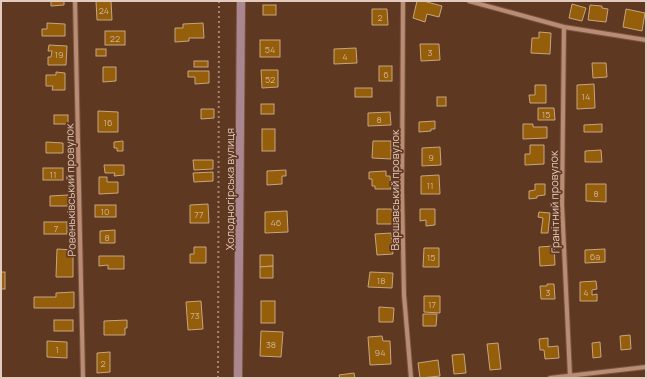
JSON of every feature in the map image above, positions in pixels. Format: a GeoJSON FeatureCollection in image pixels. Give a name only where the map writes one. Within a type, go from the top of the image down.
{"type":"FeatureCollection","features":[{"type":"Feature","properties":{"kind":"main road","name":"Холодногірська вулиця"},"geometry":{"type":"LineString","coordinates":[[238,378],[241,1]]}},
{"type":"Feature","properties":{"kind":"street","name":"Ровеньківський провулок"},"geometry":{"type":"LineString","coordinates":[[75,1],[83,378]]}},
{"type":"Feature","properties":{"kind":"street","name":"Варшавський провулок"},"geometry":{"type":"LineString","coordinates":[[403,1],[402,191],[404,288],[411,378]]}},
{"type":"Feature","properties":{"kind":"street"},"geometry":{"type":"LineString","coordinates":[[469,1],[564,27],[646,40]]}},
{"type":"Feature","properties":{"kind":"street","name":"Гранітний провулок"},"geometry":{"type":"LineString","coordinates":[[564,27],[562,204],[570,376]]}},
{"type":"Feature","properties":{"kind":"street"},"geometry":{"type":"LineString","coordinates":[[550,378],[646,367]]}},
{"type":"Feature","properties":{"kind":"path"},"geometry":{"type":"LineString","coordinates":[[218,378],[219,1]]}},
{"type":"Feature","properties":{"kind":"building"},"geometry":{"type":"Polygon","coordinates":[[[51,1],[64,1],[64,5],[51,6],[51,1]]]}},
{"type":"Feature","properties":{"kind":"building"},"geometry":{"type":"Polygon","coordinates":[[[96,1],[111,1],[112,20],[97,20],[96,1]]]}},
{"type":"Feature","properties":{"kind":"building"},"geometry":{"type":"Polygon","coordinates":[[[417,1],[442,6],[439,17],[427,14],[425,22],[413,18],[417,1]]]}},
{"type":"Feature","properties":{"kind":"building"},"geometry":{"type":"Polygon","coordinates":[[[572,4],[586,8],[582,21],[569,18],[572,4]]]}},
{"type":"Feature","properties":{"kind":"building"},"geometry":{"type":"Polygon","coordinates":[[[263,5],[276,5],[276,15],[263,15],[263,5]]]}},
{"type":"Feature","properties":{"kind":"building"},"geometry":{"type":"Polygon","coordinates":[[[590,5],[602,6],[602,8],[608,9],[606,22],[588,20],[590,5]]]}},
{"type":"Feature","properties":{"kind":"building"},"geometry":{"type":"Polygon","coordinates":[[[372,9],[387,9],[388,25],[372,25],[372,9]]]}},
{"type":"Feature","properties":{"kind":"building"},"geometry":{"type":"Polygon","coordinates":[[[626,9],[645,13],[642,31],[623,27],[626,9]]]}},
{"type":"Feature","properties":{"kind":"building"},"geometry":{"type":"Polygon","coordinates":[[[47,23],[65,24],[65,36],[42,36],[42,29],[47,29],[47,23]]]}},
{"type":"Feature","properties":{"kind":"building"},"geometry":{"type":"Polygon","coordinates":[[[203,23],[204,38],[189,38],[189,41],[175,42],[175,28],[183,28],[183,24],[203,23]]]}},
{"type":"Feature","properties":{"kind":"building"},"geometry":{"type":"Polygon","coordinates":[[[105,31],[125,31],[125,45],[105,45],[105,31]]]}},
{"type":"Feature","properties":{"kind":"building"},"geometry":{"type":"Polygon","coordinates":[[[539,32],[551,33],[550,54],[531,53],[532,38],[539,38],[539,32]]]}},
{"type":"Feature","properties":{"kind":"building"},"geometry":{"type":"Polygon","coordinates":[[[260,40],[280,40],[280,57],[260,57],[260,40]]]}},
{"type":"Feature","properties":{"kind":"building"},"geometry":{"type":"Polygon","coordinates":[[[420,44],[439,44],[440,60],[421,61],[420,44]]]}},
{"type":"Feature","properties":{"kind":"building"},"geometry":{"type":"Polygon","coordinates":[[[49,45],[67,46],[66,65],[48,65],[48,57],[51,57],[52,51],[48,51],[49,45]]]}},
{"type":"Feature","properties":{"kind":"building"},"geometry":{"type":"Polygon","coordinates":[[[356,48],[357,63],[334,64],[334,49],[356,48]]]}},
{"type":"Feature","properties":{"kind":"building"},"geometry":{"type":"Polygon","coordinates":[[[96,49],[106,49],[106,56],[96,56],[96,49]]]}},
{"type":"Feature","properties":{"kind":"building"},"geometry":{"type":"Polygon","coordinates":[[[194,61],[208,61],[208,67],[194,67],[194,61]]]}},
{"type":"Feature","properties":{"kind":"building"},"geometry":{"type":"Polygon","coordinates":[[[592,63],[606,63],[607,77],[593,78],[592,63]]]}},
{"type":"Feature","properties":{"kind":"building"},"geometry":{"type":"Polygon","coordinates":[[[379,66],[392,66],[392,81],[379,81],[379,66]]]}},
{"type":"Feature","properties":{"kind":"building"},"geometry":{"type":"Polygon","coordinates":[[[103,67],[116,67],[116,81],[103,82],[103,67]]]}},
{"type":"Feature","properties":{"kind":"building"},"geometry":{"type":"Polygon","coordinates":[[[261,70],[278,70],[278,87],[262,88],[261,70]]]}},
{"type":"Feature","properties":{"kind":"building"},"geometry":{"type":"Polygon","coordinates":[[[188,71],[209,71],[209,83],[195,84],[195,77],[188,77],[188,71]]]}},
{"type":"Feature","properties":{"kind":"building"},"geometry":{"type":"Polygon","coordinates":[[[56,72],[65,73],[65,90],[52,90],[53,86],[46,86],[46,75],[56,75],[56,72]]]}},
{"type":"Feature","properties":{"kind":"building"},"geometry":{"type":"Polygon","coordinates":[[[594,84],[595,108],[577,109],[577,85],[594,84]]]}},
{"type":"Feature","properties":{"kind":"building"},"geometry":{"type":"Polygon","coordinates":[[[535,85],[546,85],[546,103],[530,103],[529,95],[535,95],[535,85]]]}},
{"type":"Feature","properties":{"kind":"building"},"geometry":{"type":"Polygon","coordinates":[[[355,88],[372,88],[372,97],[355,97],[355,88]]]}},
{"type":"Feature","properties":{"kind":"building"},"geometry":{"type":"Polygon","coordinates":[[[437,97],[446,97],[446,106],[437,106],[437,97]]]}},
{"type":"Feature","properties":{"kind":"building"},"geometry":{"type":"Polygon","coordinates":[[[261,104],[274,104],[274,114],[261,114],[261,104]]]}},
{"type":"Feature","properties":{"kind":"building"},"geometry":{"type":"Polygon","coordinates":[[[538,108],[554,108],[555,120],[538,120],[538,108]]]}},
{"type":"Feature","properties":{"kind":"building"},"geometry":{"type":"Polygon","coordinates":[[[201,109],[214,109],[214,118],[201,119],[201,109]]]}},
{"type":"Feature","properties":{"kind":"building"},"geometry":{"type":"Polygon","coordinates":[[[98,111],[118,112],[118,132],[98,132],[98,111]]]}},
{"type":"Feature","properties":{"kind":"building"},"geometry":{"type":"Polygon","coordinates":[[[390,112],[391,125],[368,126],[368,113],[390,112]]]}},
{"type":"Feature","properties":{"kind":"building"},"geometry":{"type":"Polygon","coordinates":[[[54,115],[68,115],[68,124],[54,124],[54,115]]]}},
{"type":"Feature","properties":{"kind":"building"},"geometry":{"type":"Polygon","coordinates":[[[435,121],[435,129],[431,129],[431,131],[419,132],[419,122],[435,121]]]}},
{"type":"Feature","properties":{"kind":"building"},"geometry":{"type":"Polygon","coordinates":[[[523,124],[533,124],[533,127],[547,127],[547,138],[523,139],[523,124]]]}},
{"type":"Feature","properties":{"kind":"building"},"geometry":{"type":"Polygon","coordinates":[[[602,124],[602,132],[584,132],[584,125],[602,124]]]}},
{"type":"Feature","properties":{"kind":"building"},"geometry":{"type":"Polygon","coordinates":[[[262,129],[275,129],[275,151],[262,151],[262,129]]]}},
{"type":"Feature","properties":{"kind":"building"},"geometry":{"type":"Polygon","coordinates":[[[123,141],[123,151],[117,151],[117,148],[114,148],[114,142],[123,141]]]}},
{"type":"Feature","properties":{"kind":"building"},"geometry":{"type":"Polygon","coordinates":[[[373,141],[391,141],[391,159],[372,158],[373,141]]]}},
{"type":"Feature","properties":{"kind":"building"},"geometry":{"type":"Polygon","coordinates":[[[46,142],[63,143],[63,153],[46,153],[46,142]]]}},
{"type":"Feature","properties":{"kind":"building"},"geometry":{"type":"Polygon","coordinates":[[[530,145],[544,145],[544,164],[525,165],[525,154],[530,154],[530,145]]]}},
{"type":"Feature","properties":{"kind":"building"},"geometry":{"type":"Polygon","coordinates":[[[440,147],[441,165],[422,166],[422,148],[440,147]]]}},
{"type":"Feature","properties":{"kind":"building"},"geometry":{"type":"Polygon","coordinates":[[[601,150],[602,162],[585,162],[585,151],[601,150]]]}},
{"type":"Feature","properties":{"kind":"building"},"geometry":{"type":"Polygon","coordinates":[[[193,160],[213,160],[213,169],[194,170],[193,160]]]}},
{"type":"Feature","properties":{"kind":"building"},"geometry":{"type":"Polygon","coordinates":[[[104,165],[124,165],[124,175],[114,176],[115,173],[105,173],[104,165]]]}},
{"type":"Feature","properties":{"kind":"building"},"geometry":{"type":"Polygon","coordinates":[[[43,168],[63,168],[63,180],[43,180],[43,168]]]}},
{"type":"Feature","properties":{"kind":"building"},"geometry":{"type":"Polygon","coordinates":[[[286,170],[286,176],[282,176],[282,184],[267,185],[267,171],[286,170]]]}},
{"type":"Feature","properties":{"kind":"building"},"geometry":{"type":"Polygon","coordinates":[[[386,171],[386,176],[390,176],[391,189],[375,189],[375,186],[372,186],[372,179],[369,179],[369,172],[386,171]]]}},
{"type":"Feature","properties":{"kind":"building"},"geometry":{"type":"Polygon","coordinates":[[[213,172],[213,181],[194,182],[193,173],[213,172]]]}},
{"type":"Feature","properties":{"kind":"building"},"geometry":{"type":"Polygon","coordinates":[[[439,175],[440,194],[421,194],[421,176],[439,175]]]}},
{"type":"Feature","properties":{"kind":"building"},"geometry":{"type":"Polygon","coordinates":[[[99,177],[107,177],[107,182],[118,182],[118,193],[99,194],[99,177]]]}},
{"type":"Feature","properties":{"kind":"building"},"geometry":{"type":"Polygon","coordinates":[[[535,184],[545,184],[545,195],[529,199],[529,191],[535,190],[535,184]]]}},
{"type":"Feature","properties":{"kind":"building"},"geometry":{"type":"Polygon","coordinates":[[[586,184],[606,184],[606,202],[586,201],[586,184]]]}},
{"type":"Feature","properties":{"kind":"building"},"geometry":{"type":"Polygon","coordinates":[[[68,195],[68,206],[50,206],[50,196],[68,195]]]}},
{"type":"Feature","properties":{"kind":"building"},"geometry":{"type":"Polygon","coordinates":[[[208,204],[209,223],[190,223],[190,205],[208,204]]]}},
{"type":"Feature","properties":{"kind":"building"},"geometry":{"type":"Polygon","coordinates":[[[95,205],[116,205],[116,217],[95,217],[95,205]]]}},
{"type":"Feature","properties":{"kind":"building"},"geometry":{"type":"Polygon","coordinates":[[[377,209],[392,209],[393,224],[377,224],[377,209]]]}},
{"type":"Feature","properties":{"kind":"building"},"geometry":{"type":"Polygon","coordinates":[[[420,209],[435,209],[435,225],[426,226],[426,220],[420,221],[420,209]]]}},
{"type":"Feature","properties":{"kind":"building"},"geometry":{"type":"Polygon","coordinates":[[[287,211],[288,232],[265,233],[265,212],[287,211]]]}},
{"type":"Feature","properties":{"kind":"building"},"geometry":{"type":"Polygon","coordinates":[[[539,212],[550,213],[548,233],[541,233],[543,218],[538,217],[539,212]]]}},
{"type":"Feature","properties":{"kind":"building"},"geometry":{"type":"Polygon","coordinates":[[[44,222],[67,222],[67,234],[44,234],[44,222]]]}},
{"type":"Feature","properties":{"kind":"building"},"geometry":{"type":"Polygon","coordinates":[[[115,230],[115,243],[100,243],[100,231],[115,230]]]}},
{"type":"Feature","properties":{"kind":"building"},"geometry":{"type":"Polygon","coordinates":[[[391,233],[393,254],[377,255],[375,234],[391,233]]]}},
{"type":"Feature","properties":{"kind":"building"},"geometry":{"type":"Polygon","coordinates":[[[554,246],[555,265],[540,266],[539,247],[554,246]]]}},
{"type":"Feature","properties":{"kind":"building"},"geometry":{"type":"Polygon","coordinates":[[[194,247],[206,247],[206,263],[190,263],[190,254],[194,254],[194,247]]]}},
{"type":"Feature","properties":{"kind":"building"},"geometry":{"type":"Polygon","coordinates":[[[424,248],[439,248],[439,267],[423,267],[424,248]]]}},
{"type":"Feature","properties":{"kind":"building"},"geometry":{"type":"Polygon","coordinates":[[[57,249],[73,250],[73,277],[56,277],[57,249]]]}},
{"type":"Feature","properties":{"kind":"building"},"geometry":{"type":"Polygon","coordinates":[[[605,249],[605,262],[585,263],[585,250],[605,249]]]}},
{"type":"Feature","properties":{"kind":"building"},"geometry":{"type":"Polygon","coordinates":[[[260,255],[273,255],[273,266],[260,267],[260,255]]]}},
{"type":"Feature","properties":{"kind":"building"},"geometry":{"type":"Polygon","coordinates":[[[99,256],[124,256],[124,269],[108,269],[108,265],[99,266],[99,256]]]}},
{"type":"Feature","properties":{"kind":"building"},"geometry":{"type":"Polygon","coordinates":[[[273,266],[273,278],[260,278],[260,267],[273,266]]]}},
{"type":"Feature","properties":{"kind":"building"},"geometry":{"type":"Polygon","coordinates":[[[1,272],[5,272],[5,289],[1,289],[1,272]]]}},
{"type":"Feature","properties":{"kind":"building"},"geometry":{"type":"Polygon","coordinates":[[[370,272],[393,273],[392,288],[368,287],[370,272]]]}},
{"type":"Feature","properties":{"kind":"building"},"geometry":{"type":"Polygon","coordinates":[[[596,281],[597,289],[592,290],[592,295],[597,294],[597,301],[580,301],[580,282],[596,281]]]}},
{"type":"Feature","properties":{"kind":"building"},"geometry":{"type":"Polygon","coordinates":[[[547,284],[554,284],[555,299],[541,299],[540,286],[547,286],[547,284]]]}},
{"type":"Feature","properties":{"kind":"building"},"geometry":{"type":"Polygon","coordinates":[[[74,292],[74,308],[34,308],[34,297],[56,297],[56,293],[74,292]]]}},
{"type":"Feature","properties":{"kind":"building"},"geometry":{"type":"Polygon","coordinates":[[[424,296],[440,296],[440,313],[424,312],[424,296]]]}},
{"type":"Feature","properties":{"kind":"building"},"geometry":{"type":"Polygon","coordinates":[[[201,301],[203,329],[188,330],[186,302],[201,301]]]}},
{"type":"Feature","properties":{"kind":"building"},"geometry":{"type":"Polygon","coordinates":[[[261,301],[275,301],[275,323],[261,323],[261,301]]]}},
{"type":"Feature","properties":{"kind":"building"},"geometry":{"type":"Polygon","coordinates":[[[379,307],[394,308],[393,322],[379,322],[379,307]]]}},
{"type":"Feature","properties":{"kind":"building"},"geometry":{"type":"Polygon","coordinates":[[[423,314],[437,314],[436,326],[423,326],[423,314]]]}},
{"type":"Feature","properties":{"kind":"building"},"geometry":{"type":"Polygon","coordinates":[[[54,320],[73,320],[73,331],[54,331],[54,320]]]}},
{"type":"Feature","properties":{"kind":"building"},"geometry":{"type":"Polygon","coordinates":[[[127,320],[125,335],[104,335],[104,321],[127,320]]]}},
{"type":"Feature","properties":{"kind":"building"},"geometry":{"type":"Polygon","coordinates":[[[261,331],[283,332],[281,357],[260,356],[261,331]]]}},
{"type":"Feature","properties":{"kind":"building"},"geometry":{"type":"Polygon","coordinates":[[[630,335],[631,349],[621,350],[620,336],[630,335]]]}},
{"type":"Feature","properties":{"kind":"building"},"geometry":{"type":"Polygon","coordinates":[[[382,336],[383,341],[390,341],[391,364],[370,365],[368,337],[382,336]]]}},
{"type":"Feature","properties":{"kind":"building"},"geometry":{"type":"Polygon","coordinates":[[[548,338],[548,347],[558,346],[559,358],[545,359],[544,350],[540,350],[539,339],[548,338]]]}},
{"type":"Feature","properties":{"kind":"building"},"geometry":{"type":"Polygon","coordinates":[[[47,341],[67,342],[67,358],[47,357],[47,341]]]}},
{"type":"Feature","properties":{"kind":"building"},"geometry":{"type":"Polygon","coordinates":[[[600,342],[601,357],[593,358],[592,343],[600,342]]]}},
{"type":"Feature","properties":{"kind":"building"},"geometry":{"type":"Polygon","coordinates":[[[498,343],[501,369],[490,370],[487,344],[498,343]]]}},
{"type":"Feature","properties":{"kind":"building"},"geometry":{"type":"Polygon","coordinates":[[[110,352],[110,372],[97,373],[97,353],[110,352]]]}},
{"type":"Feature","properties":{"kind":"building"},"geometry":{"type":"Polygon","coordinates":[[[464,354],[466,373],[454,374],[452,355],[464,354]]]}},
{"type":"Feature","properties":{"kind":"building"},"geometry":{"type":"Polygon","coordinates":[[[438,360],[440,376],[420,378],[418,363],[438,360]]]}},
{"type":"Feature","properties":{"kind":"building"},"geometry":{"type":"Polygon","coordinates":[[[354,373],[355,378],[340,378],[339,375],[354,373]]]}}]}
